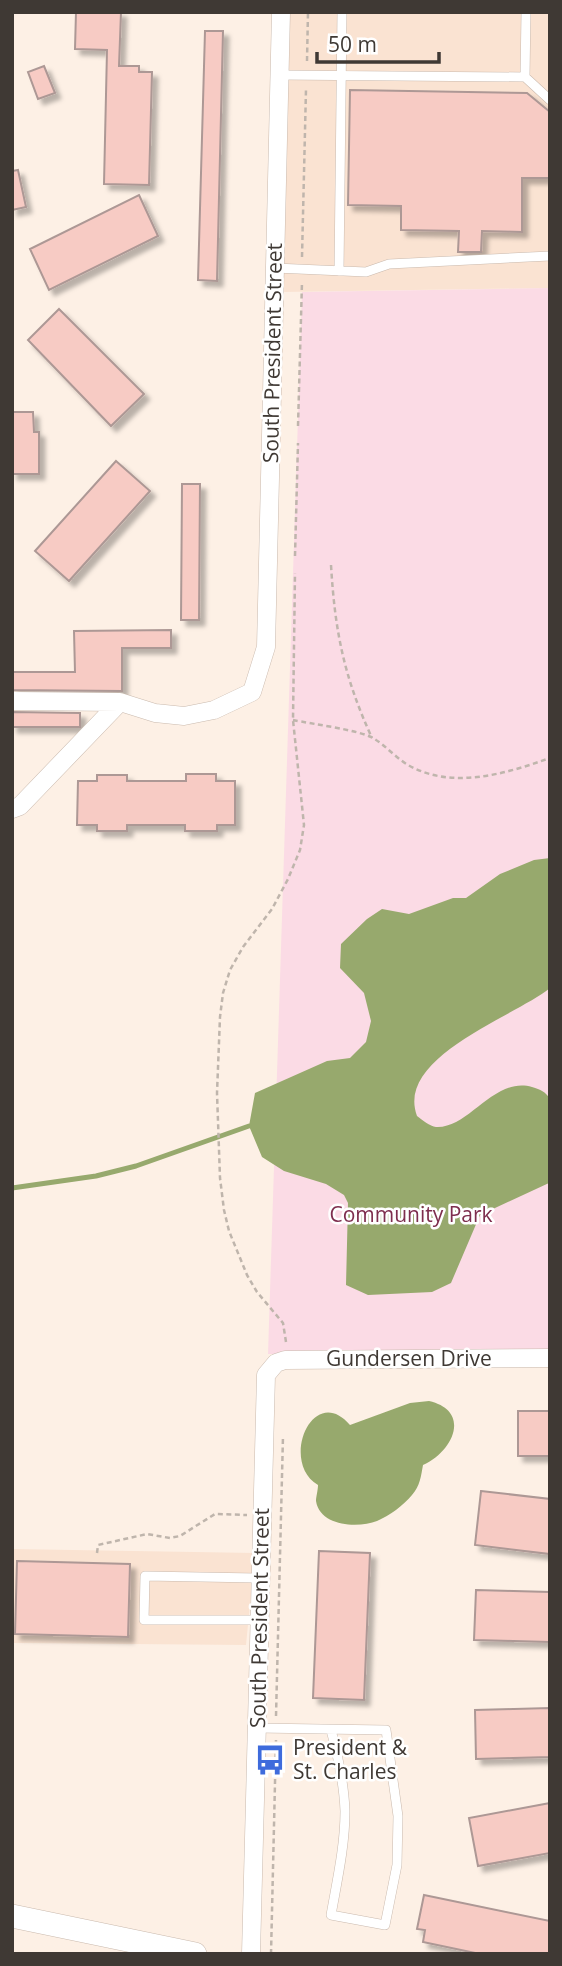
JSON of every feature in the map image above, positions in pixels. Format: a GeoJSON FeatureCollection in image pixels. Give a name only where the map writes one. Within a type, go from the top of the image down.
{"type":"FeatureCollection","features":[{"type":"Feature","properties":{"kind":"street","name":"South President Street"},"geometry":{"type":"LineString","coordinates":[[120,702],[155,713],[184,716],[214,710],[252,692],[266,648],[281,12]]}},
{"type":"Feature","properties":{"kind":"street"},"geometry":{"type":"LineString","coordinates":[[12,701],[120,702]]}},
{"type":"Feature","properties":{"kind":"street"},"geometry":{"type":"LineString","coordinates":[[12,809],[20,806],[120,702]]}},
{"type":"Feature","properties":{"kind":"street","name":"Gundersen Drive"},"geometry":{"type":"LineString","coordinates":[[271,1367],[285,1360],[550,1357]]}},
{"type":"Feature","properties":{"kind":"street","name":"South President Street"},"geometry":{"type":"LineString","coordinates":[[251,1954],[264,1386],[271,1367]]}},
{"type":"Feature","properties":{"kind":"street"},"geometry":{"type":"LineString","coordinates":[[12,1916],[195,1954]]}},
{"type":"Feature","properties":{"kind":"lane"},"geometry":{"type":"LineString","coordinates":[[339,271],[339,76],[342,12]]}},
{"type":"Feature","properties":{"kind":"lane"},"geometry":{"type":"LineString","coordinates":[[525,77],[526,12]]}},
{"type":"Feature","properties":{"kind":"lane"},"geometry":{"type":"LineString","coordinates":[[279,75],[525,77],[550,100]]}},
{"type":"Feature","properties":{"kind":"lane"},"geometry":{"type":"LineString","coordinates":[[275,268],[366,272],[389,264],[550,256]]}},
{"type":"Feature","properties":{"kind":"lane"},"geometry":{"type":"LineString","coordinates":[[260,1578],[145,1576],[144,1620],[260,1620]]}},
{"type":"Feature","properties":{"kind":"lane"},"geometry":{"type":"LineString","coordinates":[[258,1728],[386,1730],[398,1816],[397,1865],[385,1925],[331,1915],[341,1863],[345,1811],[338,1755],[331,1730]]}},
{"type":"Feature","properties":{"kind":"path"},"geometry":{"type":"LineString","coordinates":[[298,425],[308,12]]}},
{"type":"Feature","properties":{"kind":"path"},"geometry":{"type":"LineString","coordinates":[[295,556],[298,443]]}},
{"type":"Feature","properties":{"kind":"path"},"geometry":{"type":"LineString","coordinates":[[331,565],[340,648],[352,693],[372,738]]}},
{"type":"Feature","properties":{"kind":"path"},"geometry":{"type":"LineString","coordinates":[[286,1346],[282,1323],[257,1292],[238,1257],[224,1210],[218,1150],[217,1093],[223,993],[230,970],[243,947],[272,909],[288,879],[302,837],[304,809],[293,720],[295,573]]}},
{"type":"Feature","properties":{"kind":"path"},"geometry":{"type":"LineString","coordinates":[[293,720],[372,738],[409,765],[442,777],[489,775],[550,758]]}},
{"type":"Feature","properties":{"kind":"path"},"geometry":{"type":"LineString","coordinates":[[276,1717],[283,1429]]}},
{"type":"Feature","properties":{"kind":"path"},"geometry":{"type":"LineString","coordinates":[[97,1553],[98,1545],[104,1542],[147,1534],[170,1538],[180,1536],[215,1514],[251,1515]]}},
{"type":"Feature","properties":{"kind":"path"},"geometry":{"type":"LineString","coordinates":[[271,1954],[276,1741]]}},
{"type":"Feature","properties":{"kind":"shaded area"},"geometry":{"type":"Polygon","coordinates":[[[288,12],[550,12],[550,288],[282,292],[288,12]]]}},
{"type":"Feature","properties":{"kind":"shaded area"},"geometry":{"type":"Polygon","coordinates":[[[550,858],[550,988],[440,1057],[423,1075],[415,1095],[417,1116],[436,1127],[460,1120],[506,1089],[518,1086],[542,1091],[550,1099],[549,1183],[480,1215],[451,1283],[432,1292],[368,1295],[346,1285],[348,1203],[344,1195],[326,1184],[284,1171],[262,1157],[249,1126],[255,1093],[327,1061],[350,1058],[366,1042],[371,1021],[364,993],[340,968],[341,944],[367,919],[382,909],[409,914],[453,898],[466,898],[500,874],[534,860],[550,858]]]}},
{"type":"Feature","properties":{"kind":"shaded area"},"geometry":{"type":"Polygon","coordinates":[[[429,1401],[442,1406],[450,1413],[454,1422],[453,1432],[443,1451],[423,1465],[415,1492],[409,1499],[386,1516],[369,1523],[351,1525],[332,1521],[325,1516],[316,1501],[318,1485],[307,1474],[301,1460],[301,1445],[313,1419],[324,1413],[336,1414],[350,1425],[410,1403],[429,1401]]]}},
{"type":"Feature","properties":{"kind":"shaded area"},"geometry":{"type":"Polygon","coordinates":[[[12,1549],[255,1553],[246,1645],[12,1643],[12,1549]]]}},
{"type":"Feature","properties":{"kind":"green space","name":"Community Park"},"geometry":{"type":"Polygon","coordinates":[[[550,288],[550,1353],[268,1354],[302,292],[550,288]]]}},
{"type":"Feature","properties":{"kind":"building"},"geometry":{"type":"Polygon","coordinates":[[[76,12],[121,12],[119,66],[139,66],[139,72],[152,72],[149,185],[104,184],[107,50],[75,49],[76,12]]]}},
{"type":"Feature","properties":{"kind":"building"},"geometry":{"type":"Polygon","coordinates":[[[205,31],[223,31],[217,281],[198,280],[205,31]]]}},
{"type":"Feature","properties":{"kind":"building"},"geometry":{"type":"Polygon","coordinates":[[[44,66],[55,93],[38,99],[28,72],[44,66]]]}},
{"type":"Feature","properties":{"kind":"building"},"geometry":{"type":"Polygon","coordinates":[[[350,90],[527,93],[550,112],[550,178],[522,178],[522,232],[482,231],[481,252],[458,252],[459,231],[401,230],[401,206],[348,205],[350,90]]]}},
{"type":"Feature","properties":{"kind":"building"},"geometry":{"type":"Polygon","coordinates":[[[18,170],[26,207],[12,210],[12,171],[18,170]]]}},
{"type":"Feature","properties":{"kind":"building"},"geometry":{"type":"Polygon","coordinates":[[[139,195],[158,236],[49,290],[30,249],[139,195]]]}},
{"type":"Feature","properties":{"kind":"building"},"geometry":{"type":"Polygon","coordinates":[[[59,309],[144,394],[111,426],[28,340],[59,309]]]}},
{"type":"Feature","properties":{"kind":"building"},"geometry":{"type":"Polygon","coordinates":[[[12,412],[33,412],[34,432],[39,432],[39,474],[12,474],[12,412]]]}},
{"type":"Feature","properties":{"kind":"building"},"geometry":{"type":"Polygon","coordinates":[[[116,461],[150,491],[69,581],[35,551],[116,461]]]}},
{"type":"Feature","properties":{"kind":"building"},"geometry":{"type":"Polygon","coordinates":[[[182,484],[200,484],[199,620],[181,620],[182,484]]]}},
{"type":"Feature","properties":{"kind":"building"},"geometry":{"type":"Polygon","coordinates":[[[171,630],[171,648],[122,648],[122,691],[13,690],[13,672],[75,672],[74,631],[171,630]]]}},
{"type":"Feature","properties":{"kind":"building"},"geometry":{"type":"Polygon","coordinates":[[[12,712],[80,713],[80,727],[12,727],[12,712]]]}},
{"type":"Feature","properties":{"kind":"building"},"geometry":{"type":"Polygon","coordinates":[[[186,774],[216,774],[216,781],[235,781],[235,825],[217,825],[217,831],[185,831],[185,825],[127,825],[127,831],[97,831],[97,825],[77,825],[78,781],[97,781],[97,775],[127,775],[127,781],[186,781],[186,774]]]}},
{"type":"Feature","properties":{"kind":"building"},"geometry":{"type":"Polygon","coordinates":[[[518,1411],[550,1411],[550,1456],[518,1456],[518,1411]]]}},
{"type":"Feature","properties":{"kind":"building"},"geometry":{"type":"Polygon","coordinates":[[[481,1491],[550,1499],[550,1554],[475,1545],[481,1491]]]}},
{"type":"Feature","properties":{"kind":"building"},"geometry":{"type":"Polygon","coordinates":[[[319,1551],[370,1553],[364,1700],[313,1698],[319,1551]]]}},
{"type":"Feature","properties":{"kind":"building"},"geometry":{"type":"Polygon","coordinates":[[[17,1561],[130,1564],[128,1637],[15,1634],[17,1561]]]}},
{"type":"Feature","properties":{"kind":"building"},"geometry":{"type":"Polygon","coordinates":[[[476,1590],[550,1592],[550,1642],[474,1640],[476,1590]]]}},
{"type":"Feature","properties":{"kind":"building"},"geometry":{"type":"Polygon","coordinates":[[[550,1708],[550,1757],[476,1759],[475,1710],[550,1708]]]}},
{"type":"Feature","properties":{"kind":"building"},"geometry":{"type":"Polygon","coordinates":[[[550,1803],[550,1853],[478,1866],[469,1818],[550,1803]]]}},
{"type":"Feature","properties":{"kind":"building"},"geometry":{"type":"Polygon","coordinates":[[[424,1895],[550,1921],[550,1954],[480,1954],[423,1942],[425,1930],[417,1929],[424,1895]]]}},
{"type":"Feature","properties":{"kind":"waterway"},"geometry":{"type":"LineString","coordinates":[[12,1188],[96,1176],[136,1166],[249,1126]]}},
{"type":"Feature","properties":{"kind":"place","name":"President & St. Charles"},"geometry":{"type":"Point","coordinates":[270,1760]}}]}
